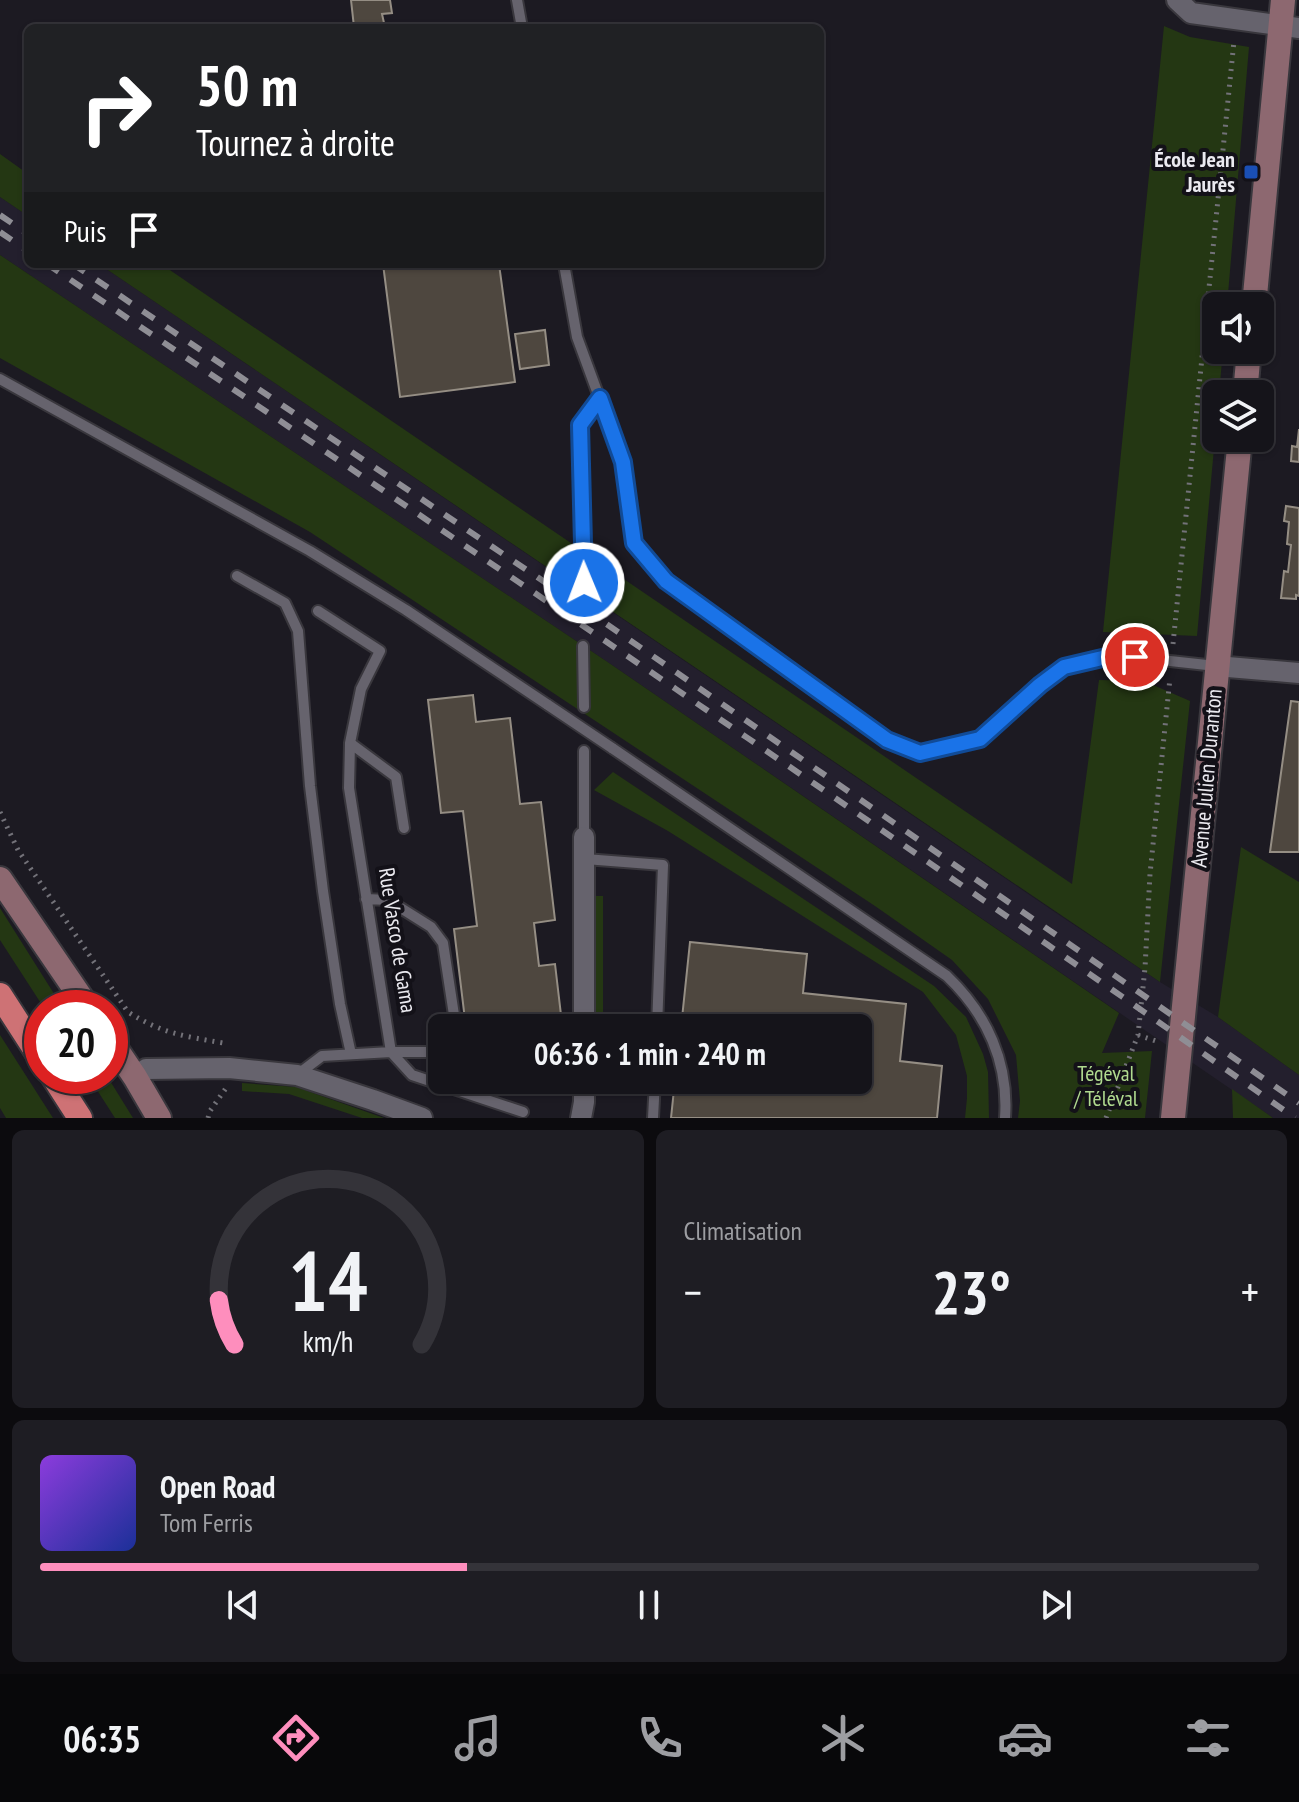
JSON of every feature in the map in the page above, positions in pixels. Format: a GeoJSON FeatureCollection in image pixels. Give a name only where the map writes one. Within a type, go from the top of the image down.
{"type":"FeatureCollection","features":[{"type":"Feature","properties":{"kind":"highway"},"geometry":{"type":"LineString","coordinates":[[0,995],[24,1032]]}},
{"type":"Feature","properties":{"kind":"highway"},"geometry":{"type":"LineString","coordinates":[[65,1094],[80,1118]]}},
{"type":"Feature","properties":{"kind":"main road"},"geometry":{"type":"LineString","coordinates":[[1256,292],[1290,27],[1283,0]]}},
{"type":"Feature","properties":{"kind":"main road","name":"Avenue Julien Duranton"},"geometry":{"type":"LineString","coordinates":[[1173,1118],[1239,452]]}},
{"type":"Feature","properties":{"kind":"main road"},"geometry":{"type":"LineString","coordinates":[[0,879],[76,990]]}},
{"type":"Feature","properties":{"kind":"main road"},"geometry":{"type":"LineString","coordinates":[[128,1067],[159,1118]]}},
{"type":"Feature","properties":{"kind":"street"},"geometry":{"type":"LineString","coordinates":[[1177,0],[1191,13],[1290,27]]}},
{"type":"Feature","properties":{"kind":"street"},"geometry":{"type":"LineString","coordinates":[[1216,666],[1299,673]]}},
{"type":"Feature","properties":{"kind":"street"},"geometry":{"type":"LineString","coordinates":[[584,837],[584,1014]]}},
{"type":"Feature","properties":{"kind":"street"},"geometry":{"type":"LineString","coordinates":[[135,1077],[146,1069],[229,1068],[297,1075],[422,1118]]}},
{"type":"Feature","properties":{"kind":"street"},"geometry":{"type":"LineString","coordinates":[[581,1118],[583,1094]]}},
{"type":"Feature","properties":{"kind":"lane"},"geometry":{"type":"LineString","coordinates":[[517,0],[521,24]]}},
{"type":"Feature","properties":{"kind":"lane"},"geometry":{"type":"LineString","coordinates":[[565,268],[577,337],[623,462],[634,543],[666,581],[887,740],[920,753],[980,739],[1064,667],[1115,655],[1216,666]]}},
{"type":"Feature","properties":{"kind":"lane"},"geometry":{"type":"LineString","coordinates":[[0,379],[310,551],[406,610],[947,976],[963,991],[991,1034],[1006,1090],[1005,1118]]}},
{"type":"Feature","properties":{"kind":"lane"},"geometry":{"type":"LineString","coordinates":[[584,583],[580,425],[600,398]]}},
{"type":"Feature","properties":{"kind":"lane"},"geometry":{"type":"LineString","coordinates":[[237,576],[285,603],[298,631],[310,786],[323,891],[351,1054]]}},
{"type":"Feature","properties":{"kind":"lane","name":"Rue Vasco de Gama"},"geometry":{"type":"LineString","coordinates":[[318,611],[380,651],[361,689],[350,743],[349,788],[391,1052]]}},
{"type":"Feature","properties":{"kind":"lane"},"geometry":{"type":"LineString","coordinates":[[583,646],[584,707]]}},
{"type":"Feature","properties":{"kind":"lane"},"geometry":{"type":"LineString","coordinates":[[350,743],[396,777],[404,828]]}},
{"type":"Feature","properties":{"kind":"lane"},"geometry":{"type":"LineString","coordinates":[[584,751],[584,837]]}},
{"type":"Feature","properties":{"kind":"lane"},"geometry":{"type":"LineString","coordinates":[[585,859],[663,865],[658,1014]]}},
{"type":"Feature","properties":{"kind":"lane"},"geometry":{"type":"LineString","coordinates":[[366,899],[388,900],[431,927],[443,943],[454,1014]]}},
{"type":"Feature","properties":{"kind":"lane"},"geometry":{"type":"LineString","coordinates":[[391,1052],[412,1075],[523,1112]]}},
{"type":"Feature","properties":{"kind":"lane"},"geometry":{"type":"LineString","coordinates":[[297,1075],[322,1056],[428,1052]]}},
{"type":"Feature","properties":{"kind":"lane"},"geometry":{"type":"LineString","coordinates":[[653,1118],[654,1094]]}},
{"type":"Feature","properties":{"kind":"path"},"geometry":{"type":"LineString","coordinates":[[1106,1118],[1138,1035],[1150,874],[1236,20]]}},
{"type":"Feature","properties":{"kind":"path"},"geometry":{"type":"LineString","coordinates":[[0,812],[18,850],[128,1012],[150,1026],[176,1035],[227,1044],[230,1048]]}},
{"type":"Feature","properties":{"kind":"path"},"geometry":{"type":"LineString","coordinates":[[208,1118],[229,1083]]}},
{"type":"Feature","properties":{"kind":"shaded area"},"geometry":{"type":"Polygon","coordinates":[[[0,197],[24,213],[24,268],[105,268],[1068,921],[1218,1017],[1299,1075],[1299,1118],[1273,1118],[609,663],[0,255],[0,197]]]}},
{"type":"Feature","properties":{"kind":"green space"},"geometry":{"type":"Polygon","coordinates":[[[1164,26],[1190,37],[1249,47],[1228,292],[1202,292],[1202,364],[1222,364],[1220,380],[1202,380],[1202,452],[1214,452],[1197,636],[1103,632],[1164,26]]]}},
{"type":"Feature","properties":{"kind":"green space"},"geometry":{"type":"Polygon","coordinates":[[[0,154],[24,171],[24,213],[0,197],[0,154]]]}},
{"type":"Feature","properties":{"kind":"green space","name":"Tégéval / Téléval"},"geometry":{"type":"Polygon","coordinates":[[[0,255],[609,663],[1119,1013],[1102,1053],[1152,1051],[1145,1118],[1018,1118],[1020,1101],[1016,1055],[988,999],[952,960],[310,532],[0,358],[0,255]]]}},
{"type":"Feature","properties":{"kind":"green space"},"geometry":{"type":"Polygon","coordinates":[[[105,268],[167,268],[1072,884],[1099,680],[1144,681],[1190,701],[1160,982],[105,268]]]}},
{"type":"Feature","properties":{"kind":"green space"},"geometry":{"type":"Polygon","coordinates":[[[613,772],[934,986],[966,1017],[983,1054],[988,1072],[989,1118],[965,1118],[967,1076],[956,1035],[923,992],[668,831],[594,790],[613,772]]]}},
{"type":"Feature","properties":{"kind":"green space"},"geometry":{"type":"Polygon","coordinates":[[[1241,847],[1299,882],[1299,1075],[1218,1017],[1241,847]]]}},
{"type":"Feature","properties":{"kind":"green space"},"geometry":{"type":"Polygon","coordinates":[[[596,896],[603,896],[603,1014],[596,1014],[596,896]]]}},
{"type":"Feature","properties":{"kind":"green space"},"geometry":{"type":"Polygon","coordinates":[[[0,908],[52,990],[32,990],[0,940],[0,908]]]}},
{"type":"Feature","properties":{"kind":"green space"},"geometry":{"type":"Polygon","coordinates":[[[0,1035],[24,1073],[24,1094],[38,1094],[53,1118],[6,1118],[0,1108],[0,1035]]]}},
{"type":"Feature","properties":{"kind":"green space"},"geometry":{"type":"Polygon","coordinates":[[[242,1083],[296,1087],[384,1118],[362,1118],[289,1094],[242,1091],[242,1083]]]}},
{"type":"Feature","properties":{"kind":"green space"},"geometry":{"type":"Polygon","coordinates":[[[1232,1089],[1273,1118],[1233,1118],[1232,1089]]]}},
{"type":"Feature","properties":{"kind":"green space"},"geometry":{"type":"Polygon","coordinates":[[[100,1094],[118,1094],[133,1118],[115,1118],[100,1094]]]}},
{"type":"Feature","properties":{"kind":"building"},"geometry":{"type":"Polygon","coordinates":[[[351,0],[390,0],[392,13],[382,14],[384,23],[354,24],[351,0]]]}},
{"type":"Feature","properties":{"kind":"building"},"geometry":{"type":"Polygon","coordinates":[[[384,268],[500,268],[515,382],[400,397],[384,268]]]}},
{"type":"Feature","properties":{"kind":"building"},"geometry":{"type":"Polygon","coordinates":[[[545,330],[549,365],[520,369],[515,334],[545,330]]]}},
{"type":"Feature","properties":{"kind":"building"},"geometry":{"type":"Polygon","coordinates":[[[1299,429],[1299,462],[1291,461],[1292,446],[1297,447],[1299,429]]]}},
{"type":"Feature","properties":{"kind":"building"},"geometry":{"type":"Polygon","coordinates":[[[1286,506],[1299,508],[1299,596],[1296,595],[1296,599],[1281,598],[1291,545],[1287,544],[1289,522],[1284,521],[1286,506]]]}},
{"type":"Feature","properties":{"kind":"building"},"geometry":{"type":"Polygon","coordinates":[[[473,695],[476,722],[510,718],[520,804],[541,802],[555,920],[534,923],[539,966],[555,964],[561,1014],[464,1014],[454,929],[477,926],[463,811],[441,813],[428,700],[473,695]]]}},
{"type":"Feature","properties":{"kind":"building"},"geometry":{"type":"Polygon","coordinates":[[[1291,701],[1299,702],[1299,852],[1270,852],[1291,701]]]}},
{"type":"Feature","properties":{"kind":"building"},"geometry":{"type":"Polygon","coordinates":[[[690,942],[807,954],[803,993],[906,1004],[900,1061],[942,1066],[937,1118],[671,1118],[674,1094],[872,1094],[872,1014],[682,1014],[690,942]]]}},
{"type":"Feature","properties":{"kind":"railway"},"geometry":{"type":"LineString","coordinates":[[0,215],[24,231]]}},
{"type":"Feature","properties":{"kind":"railway"},"geometry":{"type":"LineString","coordinates":[[0,232],[24,248]]}},
{"type":"Feature","properties":{"kind":"railway"},"geometry":{"type":"LineString","coordinates":[[53,268],[829,794],[1295,1118]]}},
{"type":"Feature","properties":{"kind":"railway"},"geometry":{"type":"LineString","coordinates":[[79,268],[592,614],[1299,1103]]}},
{"type":"Feature","properties":{"kind":"place","name":"École Jean Jaurès"},"geometry":{"type":"Point","coordinates":[1251,172]}},
{"type":"Feature","properties":{"kind":"route"},"geometry":{"type":"LineString","coordinates":[[584,583],[580,425],[600,398],[623,462],[634,543],[666,581],[887,740],[920,753],[980,739],[1064,667],[1115,655],[1135,657]]}}]}
